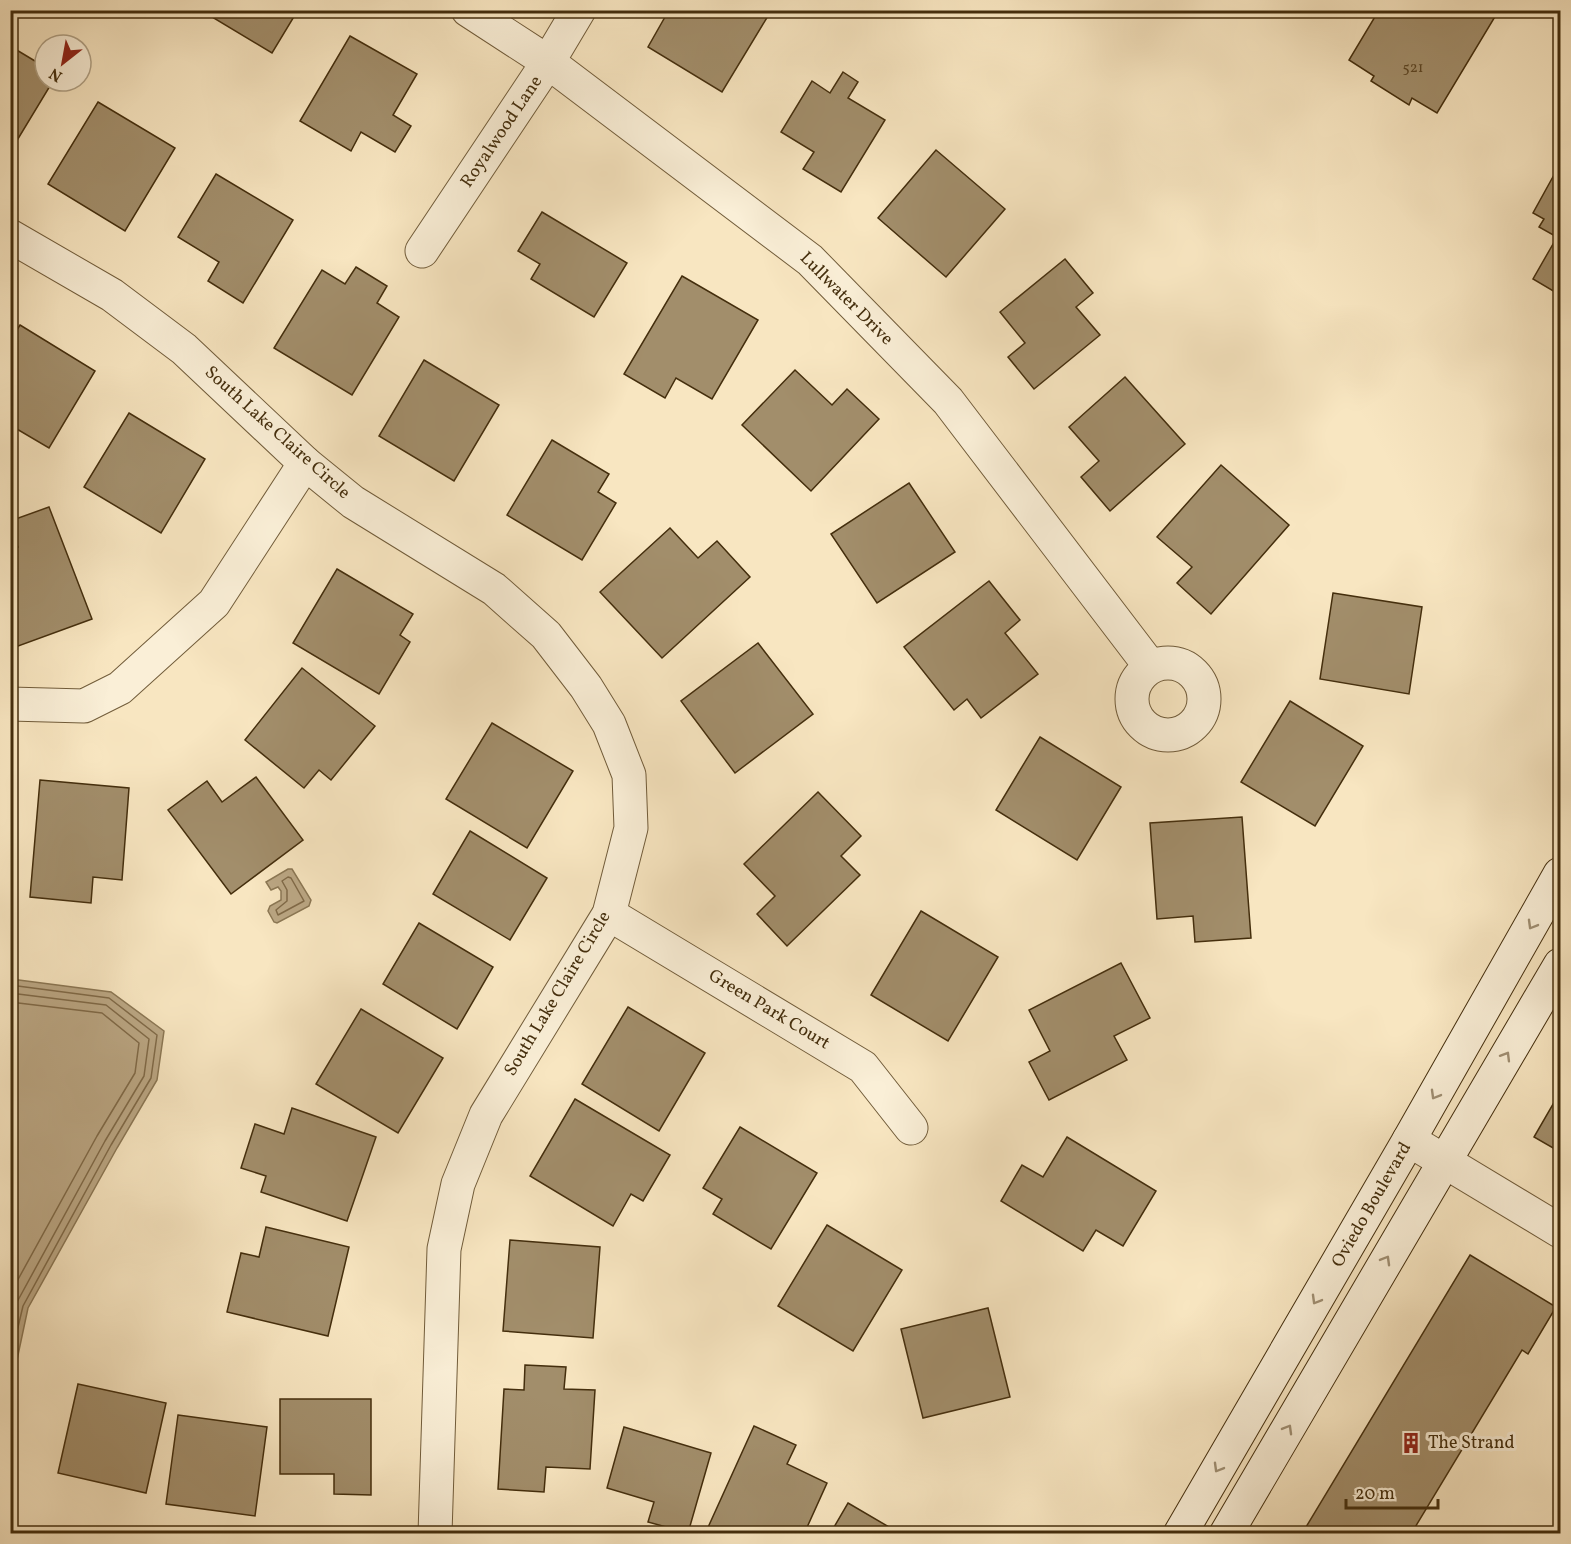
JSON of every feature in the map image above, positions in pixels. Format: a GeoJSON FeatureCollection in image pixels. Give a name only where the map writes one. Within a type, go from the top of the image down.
{"type":"FeatureCollection","features":[{"type":"Feature","properties":{"kind":"street","name":"Lullwater Drive"},"geometry":{"type":"LineString","coordinates":[[468,10],[548,62],[810,260],[948,401],[1150,666]]}},
{"type":"Feature","properties":{"kind":"street","name":"Royalwood Lane"},"geometry":{"type":"LineString","coordinates":[[422,251],[548,62],[579,10]]}},
{"type":"Feature","properties":{"kind":"street","name":"South Lake Claire Circle"},"geometry":{"type":"LineString","coordinates":[[10,236],[112,295],[184,349],[305,463],[353,502],[494,589],[546,635],[586,687],[609,724],[629,775],[632,828],[609,914],[486,1115],[458,1184],[444,1249],[435,1533]]}},
{"type":"Feature","properties":{"kind":"street"},"geometry":{"type":"LineString","coordinates":[[10,704],[84,706],[120,688],[214,603],[305,463]]}},
{"type":"Feature","properties":{"kind":"street","name":"Oviedo Boulevard"},"geometry":{"type":"LineString","coordinates":[[1180,1533],[1410,1140],[1560,874]]}},
{"type":"Feature","properties":{"kind":"street","name":"Green Park Court"},"geometry":{"type":"LineString","coordinates":[[609,914],[863,1067],[911,1128]]}},
{"type":"Feature","properties":{"kind":"street"},"geometry":{"type":"LineString","coordinates":[[1226,1533],[1560,965]]}},
{"type":"Feature","properties":{"kind":"street"},"geometry":{"type":"LineString","coordinates":[[1410,1140],[1560,1231]]}},
{"type":"Feature","properties":{"kind":"water"},"geometry":{"type":"Polygon","coordinates":[[[292,869],[311,900],[309,906],[277,923],[268,911],[270,906],[281,900],[281,891],[278,887],[271,890],[266,882],[292,869]]]}},
{"type":"Feature","properties":{"kind":"water"},"geometry":{"type":"Polygon","coordinates":[[[11,979],[111,992],[164,1031],[157,1080],[28,1308],[11,1388],[11,979]]]}},
{"type":"Feature","properties":{"kind":"building"},"geometry":{"type":"Polygon","coordinates":[[[209,10],[298,10],[272,53],[207,14],[209,10]]]}},
{"type":"Feature","properties":{"kind":"building"},"geometry":{"type":"Polygon","coordinates":[[[669,10],[771,11],[722,92],[648,47],[669,10]]]}},
{"type":"Feature","properties":{"kind":"building"},"geometry":{"type":"Polygon","coordinates":[[[1379,10],[1488,10],[1496,15],[1437,113],[1412,98],[1409,105],[1371,81],[1374,76],[1349,60],[1379,10]]]}},
{"type":"Feature","properties":{"kind":"building"},"geometry":{"type":"Polygon","coordinates":[[[350,36],[417,74],[393,115],[411,126],[395,152],[361,132],[351,151],[300,121],[350,36]]]}},
{"type":"Feature","properties":{"kind":"building"},"geometry":{"type":"Polygon","coordinates":[[[10,46],[33,60],[33,93],[46,93],[10,152],[10,46]]]}},
{"type":"Feature","properties":{"kind":"building"},"geometry":{"type":"Polygon","coordinates":[[[843,72],[858,82],[848,98],[885,120],[841,192],[803,169],[814,152],[781,132],[812,81],[830,93],[843,72]]]}},
{"type":"Feature","properties":{"kind":"building"},"geometry":{"type":"Polygon","coordinates":[[[98,102],[175,148],[125,231],[48,184],[98,102]]]}},
{"type":"Feature","properties":{"kind":"building"},"geometry":{"type":"Polygon","coordinates":[[[936,150],[1005,209],[946,277],[878,218],[936,150]]]}},
{"type":"Feature","properties":{"kind":"building"},"geometry":{"type":"Polygon","coordinates":[[[1560,164],[1560,295],[1533,279],[1557,237],[1539,227],[1544,219],[1533,213],[1560,164]]]}},
{"type":"Feature","properties":{"kind":"building"},"geometry":{"type":"Polygon","coordinates":[[[216,174],[293,220],[243,303],[208,281],[219,262],[178,237],[216,174]]]}},
{"type":"Feature","properties":{"kind":"building"},"geometry":{"type":"Polygon","coordinates":[[[542,212],[627,263],[594,317],[531,279],[540,264],[518,251],[542,212]]]}},
{"type":"Feature","properties":{"kind":"building"},"geometry":{"type":"Polygon","coordinates":[[[1065,259],[1093,293],[1076,307],[1100,335],[1034,389],[1008,357],[1025,343],[1000,312],[1065,259]]]}},
{"type":"Feature","properties":{"kind":"building"},"geometry":{"type":"Polygon","coordinates":[[[356,267],[387,286],[377,303],[399,317],[352,395],[274,348],[322,270],[345,284],[356,267]]]}},
{"type":"Feature","properties":{"kind":"building"},"geometry":{"type":"Polygon","coordinates":[[[682,276],[758,320],[712,399],[676,378],[665,398],[624,374],[682,276]]]}},
{"type":"Feature","properties":{"kind":"building"},"geometry":{"type":"Polygon","coordinates":[[[20,325],[95,371],[49,448],[10,425],[10,341],[20,325]]]}},
{"type":"Feature","properties":{"kind":"building"},"geometry":{"type":"Polygon","coordinates":[[[424,360],[499,405],[454,481],[379,436],[424,360]]]}},
{"type":"Feature","properties":{"kind":"building"},"geometry":{"type":"Polygon","coordinates":[[[795,370],[832,405],[847,389],[879,419],[811,491],[742,425],[795,370]]]}},
{"type":"Feature","properties":{"kind":"building"},"geometry":{"type":"Polygon","coordinates":[[[1125,377],[1185,444],[1110,511],[1081,477],[1099,461],[1069,427],[1125,377]]]}},
{"type":"Feature","properties":{"kind":"building"},"geometry":{"type":"Polygon","coordinates":[[[129,413],[205,459],[161,533],[84,487],[129,413]]]}},
{"type":"Feature","properties":{"kind":"building"},"geometry":{"type":"Polygon","coordinates":[[[552,440],[609,474],[598,492],[616,503],[582,560],[507,515],[552,440]]]}},
{"type":"Feature","properties":{"kind":"building"},"geometry":{"type":"Polygon","coordinates":[[[1221,465],[1289,525],[1211,614],[1177,583],[1192,567],[1157,537],[1221,465]]]}},
{"type":"Feature","properties":{"kind":"building"},"geometry":{"type":"Polygon","coordinates":[[[909,483],[955,552],[877,603],[831,534],[909,483]]]}},
{"type":"Feature","properties":{"kind":"building"},"geometry":{"type":"Polygon","coordinates":[[[49,507],[92,619],[10,649],[10,550],[18,547],[10,521],[49,507]]]}},
{"type":"Feature","properties":{"kind":"building"},"geometry":{"type":"Polygon","coordinates":[[[670,528],[698,558],[717,541],[750,577],[662,658],[600,592],[670,528]]]}},
{"type":"Feature","properties":{"kind":"building"},"geometry":{"type":"Polygon","coordinates":[[[337,569],[413,614],[400,635],[410,642],[379,694],[293,643],[337,569]]]}},
{"type":"Feature","properties":{"kind":"building"},"geometry":{"type":"Polygon","coordinates":[[[989,581],[1020,620],[1005,633],[1038,674],[981,718],[967,699],[954,710],[904,647],[989,581]]]}},
{"type":"Feature","properties":{"kind":"building"},"geometry":{"type":"Polygon","coordinates":[[[1333,593],[1422,607],[1409,694],[1320,679],[1333,593]]]}},
{"type":"Feature","properties":{"kind":"building"},"geometry":{"type":"Polygon","coordinates":[[[758,643],[813,714],[735,773],[681,701],[758,643]]]}},
{"type":"Feature","properties":{"kind":"building"},"geometry":{"type":"Polygon","coordinates":[[[302,668],[375,726],[331,780],[319,770],[304,788],[245,740],[302,668]]]}},
{"type":"Feature","properties":{"kind":"building"},"geometry":{"type":"Polygon","coordinates":[[[1290,701],[1363,746],[1315,826],[1241,782],[1290,701]]]}},
{"type":"Feature","properties":{"kind":"building"},"geometry":{"type":"Polygon","coordinates":[[[492,723],[573,771],[527,848],[446,799],[492,723]]]}},
{"type":"Feature","properties":{"kind":"building"},"geometry":{"type":"Polygon","coordinates":[[[1040,737],[1121,787],[1077,860],[996,810],[1040,737]]]}},
{"type":"Feature","properties":{"kind":"building"},"geometry":{"type":"Polygon","coordinates":[[[256,777],[303,840],[231,894],[168,810],[207,781],[222,802],[256,777]]]}},
{"type":"Feature","properties":{"kind":"building"},"geometry":{"type":"Polygon","coordinates":[[[10,780],[17,781],[13,874],[10,874],[10,780]]]}},
{"type":"Feature","properties":{"kind":"building"},"geometry":{"type":"Polygon","coordinates":[[[40,780],[129,788],[122,880],[93,877],[91,903],[30,897],[40,780]]]}},
{"type":"Feature","properties":{"kind":"building"},"geometry":{"type":"Polygon","coordinates":[[[818,792],[861,836],[841,856],[860,875],[787,946],[757,914],[775,896],[744,864],[818,792]]]}},
{"type":"Feature","properties":{"kind":"building"},"geometry":{"type":"Polygon","coordinates":[[[1242,817],[1251,938],[1195,942],[1193,916],[1157,919],[1150,823],[1242,817]]]}},
{"type":"Feature","properties":{"kind":"building"},"geometry":{"type":"Polygon","coordinates":[[[470,831],[547,878],[510,940],[433,894],[470,831]]]}},
{"type":"Feature","properties":{"kind":"building"},"geometry":{"type":"Polygon","coordinates":[[[921,911],[998,957],[948,1041],[871,995],[921,911]]]}},
{"type":"Feature","properties":{"kind":"building"},"geometry":{"type":"Polygon","coordinates":[[[419,923],[493,967],[457,1029],[383,984],[419,923]]]}},
{"type":"Feature","properties":{"kind":"building"},"geometry":{"type":"Polygon","coordinates":[[[1121,963],[1150,1018],[1114,1036],[1127,1060],[1049,1100],[1029,1062],[1050,1051],[1029,1010],[1121,963]]]}},
{"type":"Feature","properties":{"kind":"building"},"geometry":{"type":"Polygon","coordinates":[[[628,1007],[705,1053],[659,1131],[582,1084],[628,1007]]]}},
{"type":"Feature","properties":{"kind":"building"},"geometry":{"type":"Polygon","coordinates":[[[361,1009],[443,1058],[398,1133],[316,1084],[361,1009]]]}},
{"type":"Feature","properties":{"kind":"building"},"geometry":{"type":"Polygon","coordinates":[[[1560,1092],[1560,1152],[1534,1137],[1560,1092]]]}},
{"type":"Feature","properties":{"kind":"building"},"geometry":{"type":"Polygon","coordinates":[[[575,1099],[670,1155],[643,1201],[631,1194],[613,1226],[530,1176],[575,1099]]]}},
{"type":"Feature","properties":{"kind":"building"},"geometry":{"type":"Polygon","coordinates":[[[292,1108],[376,1137],[347,1221],[261,1192],[266,1176],[241,1168],[255,1124],[284,1134],[292,1108]]]}},
{"type":"Feature","properties":{"kind":"building"},"geometry":{"type":"Polygon","coordinates":[[[740,1127],[817,1173],[771,1249],[713,1214],[722,1199],[703,1188],[740,1127]]]}},
{"type":"Feature","properties":{"kind":"building"},"geometry":{"type":"Polygon","coordinates":[[[1067,1137],[1156,1191],[1123,1246],[1096,1230],[1083,1251],[1001,1201],[1022,1165],[1043,1177],[1067,1137]]]}},
{"type":"Feature","properties":{"kind":"building"},"geometry":{"type":"Polygon","coordinates":[[[827,1225],[902,1270],[853,1351],[778,1306],[827,1225]]]}},
{"type":"Feature","properties":{"kind":"building"},"geometry":{"type":"Polygon","coordinates":[[[266,1227],[349,1247],[328,1336],[227,1312],[241,1253],[259,1257],[266,1227]]]}},
{"type":"Feature","properties":{"kind":"building"},"geometry":{"type":"Polygon","coordinates":[[[510,1240],[600,1247],[593,1338],[503,1331],[510,1240]]]}},
{"type":"Feature","properties":{"kind":"building","name":"The Strand"},"geometry":{"type":"Polygon","coordinates":[[[1470,1255],[1556,1307],[1528,1354],[1522,1350],[1411,1534],[1306,1534],[1303,1532],[1470,1255]]]}},
{"type":"Feature","properties":{"kind":"building"},"geometry":{"type":"Polygon","coordinates":[[[988,1308],[1010,1397],[923,1418],[901,1329],[988,1308]]]}},
{"type":"Feature","properties":{"kind":"building"},"geometry":{"type":"Polygon","coordinates":[[[525,1365],[566,1367],[564,1389],[595,1390],[590,1469],[546,1467],[544,1492],[498,1489],[504,1389],[524,1390],[525,1365]]]}},
{"type":"Feature","properties":{"kind":"building"},"geometry":{"type":"Polygon","coordinates":[[[78,1384],[166,1403],[146,1493],[58,1473],[78,1384]]]}},
{"type":"Feature","properties":{"kind":"building"},"geometry":{"type":"Polygon","coordinates":[[[280,1399],[371,1399],[371,1495],[334,1494],[334,1474],[280,1474],[280,1399]]]}},
{"type":"Feature","properties":{"kind":"building"},"geometry":{"type":"Polygon","coordinates":[[[178,1415],[267,1427],[255,1516],[166,1504],[178,1415]]]}},
{"type":"Feature","properties":{"kind":"building"},"geometry":{"type":"Polygon","coordinates":[[[754,1426],[796,1445],[787,1464],[827,1483],[804,1534],[705,1534],[754,1426]]]}},
{"type":"Feature","properties":{"kind":"building"},"geometry":{"type":"Polygon","coordinates":[[[624,1427],[711,1453],[688,1533],[648,1522],[654,1502],[607,1488],[624,1427]]]}},
{"type":"Feature","properties":{"kind":"building"},"geometry":{"type":"Polygon","coordinates":[[[848,1503],[901,1534],[830,1534],[848,1503]]]}},
{"type":"Feature","properties":{"kind":"place","name":"The Strand"},"geometry":{"type":"Point","coordinates":[1411,1443]}}]}
